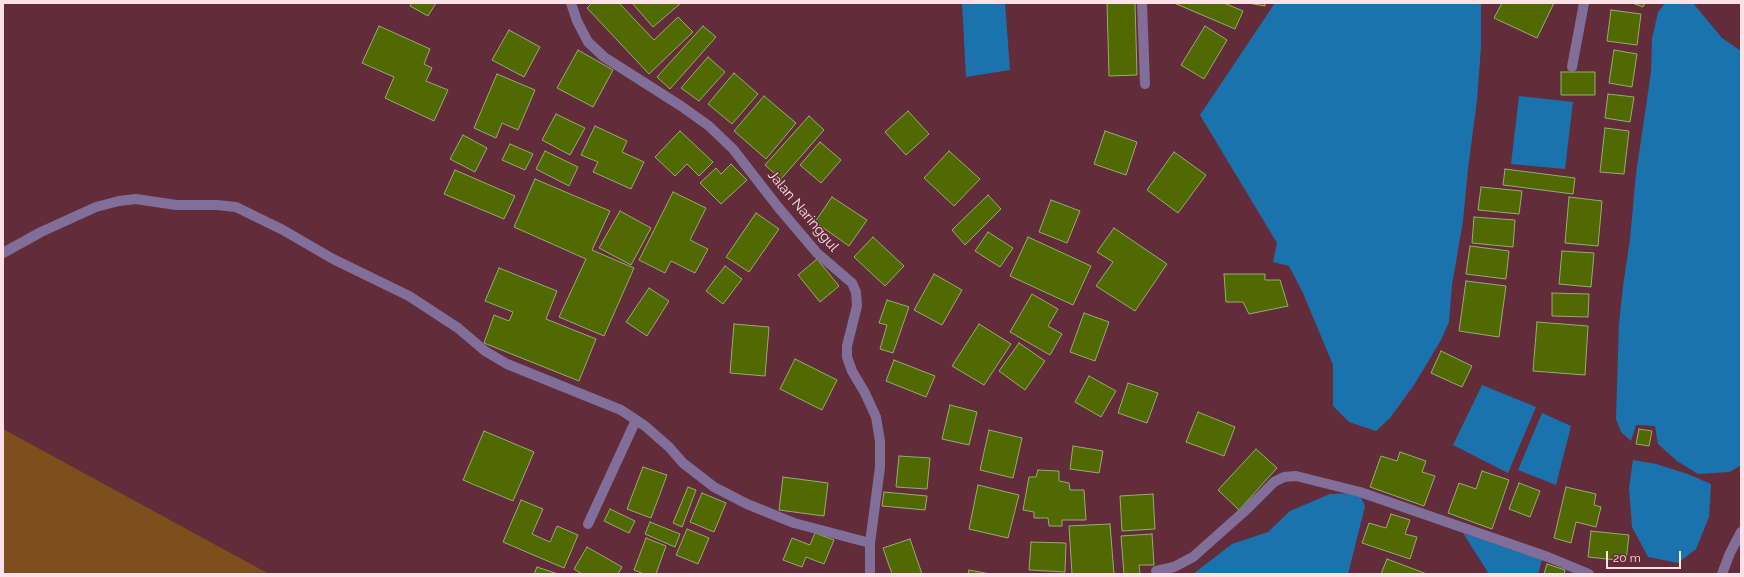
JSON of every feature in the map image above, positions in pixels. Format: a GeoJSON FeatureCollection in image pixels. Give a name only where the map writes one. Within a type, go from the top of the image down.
{"type":"FeatureCollection","features":[{"type":"Feature","properties":{"kind":"street","name":"Jalan Naringgul"},"geometry":{"type":"LineString","coordinates":[[571,3],[577,21],[588,42],[604,57],[681,106],[709,126],[733,149],[782,212],[817,253],[852,283],[856,292],[857,306],[847,346],[847,357],[852,371],[865,393],[876,417],[880,442],[880,467],[870,543],[870,574]]}},
{"type":"Feature","properties":{"kind":"street"},"geometry":{"type":"LineString","coordinates":[[1142,3],[1144,84]]}},
{"type":"Feature","properties":{"kind":"street"},"geometry":{"type":"LineString","coordinates":[[1572,67],[1584,3]]}},
{"type":"Feature","properties":{"kind":"street"},"geometry":{"type":"LineString","coordinates":[[3,253],[41,232],[96,207],[119,201],[136,199],[152,203],[176,205],[217,205],[236,207],[283,230],[332,259],[409,296],[458,328],[485,351],[507,364],[621,410],[636,420],[669,447],[683,463],[714,487],[747,504],[794,523],[870,543]]}},
{"type":"Feature","properties":{"kind":"street"},"geometry":{"type":"LineString","coordinates":[[588,524],[636,420]]}},
{"type":"Feature","properties":{"kind":"street"},"geometry":{"type":"LineString","coordinates":[[1156,571],[1174,567],[1193,557],[1247,510],[1274,482],[1284,477],[1296,476],[1360,492],[1548,557],[1589,574]]}},
{"type":"Feature","properties":{"kind":"street"},"geometry":{"type":"LineString","coordinates":[[1722,574],[1730,553],[1741,532]]}},
{"type":"Feature","properties":{"kind":"shaded area"},"geometry":{"type":"Polygon","coordinates":[[[3,429],[269,574],[3,574],[3,429]]]}},
{"type":"Feature","properties":{"kind":"water"},"geometry":{"type":"Polygon","coordinates":[[[962,3],[1005,3],[1010,70],[966,77],[962,3]]]}},
{"type":"Feature","properties":{"kind":"water"},"geometry":{"type":"Polygon","coordinates":[[[1275,3],[1481,3],[1481,47],[1477,100],[1463,221],[1452,285],[1449,322],[1441,340],[1414,385],[1390,418],[1376,431],[1349,422],[1333,406],[1333,365],[1303,293],[1289,266],[1273,262],[1277,243],[1200,115],[1275,3]]]}},
{"type":"Feature","properties":{"kind":"water"},"geometry":{"type":"Polygon","coordinates":[[[1665,3],[1693,3],[1722,38],[1741,51],[1741,465],[1730,472],[1698,474],[1677,461],[1658,444],[1655,426],[1636,425],[1631,441],[1621,432],[1616,419],[1619,324],[1630,239],[1636,174],[1651,72],[1652,39],[1658,12],[1665,3]]]}},
{"type":"Feature","properties":{"kind":"water"},"geometry":{"type":"Polygon","coordinates":[[[1519,96],[1573,102],[1565,169],[1511,164],[1519,96]]]}},
{"type":"Feature","properties":{"kind":"water"},"geometry":{"type":"Polygon","coordinates":[[[1482,385],[1536,407],[1508,473],[1453,445],[1482,385]]]}},
{"type":"Feature","properties":{"kind":"water"},"geometry":{"type":"Polygon","coordinates":[[[1542,413],[1571,426],[1556,485],[1518,470],[1542,413]]]}},
{"type":"Feature","properties":{"kind":"water"},"geometry":{"type":"Polygon","coordinates":[[[1633,460],[1656,464],[1688,474],[1711,484],[1709,517],[1696,549],[1678,563],[1648,557],[1632,527],[1629,488],[1633,460]]]}},
{"type":"Feature","properties":{"kind":"water"},"geometry":{"type":"Polygon","coordinates":[[[1359,493],[1365,506],[1348,574],[1193,574],[1232,544],[1268,532],[1290,511],[1330,494],[1359,493]]]}},
{"type":"Feature","properties":{"kind":"water"},"geometry":{"type":"Polygon","coordinates":[[[1463,533],[1542,560],[1538,574],[1489,574],[1463,533]]]}},
{"type":"Feature","properties":{"kind":"building"},"geometry":{"type":"Polygon","coordinates":[[[412,3],[436,3],[428,16],[410,6],[412,3]]]}},
{"type":"Feature","properties":{"kind":"building"},"geometry":{"type":"Polygon","coordinates":[[[592,3],[619,3],[654,40],[678,17],[693,32],[649,74],[587,8],[592,3]]]}},
{"type":"Feature","properties":{"kind":"building"},"geometry":{"type":"Polygon","coordinates":[[[632,3],[681,3],[653,27],[632,3]]]}},
{"type":"Feature","properties":{"kind":"building"},"geometry":{"type":"Polygon","coordinates":[[[1107,3],[1135,3],[1137,75],[1109,76],[1107,3]]]}},
{"type":"Feature","properties":{"kind":"building"},"geometry":{"type":"Polygon","coordinates":[[[1174,3],[1224,3],[1243,11],[1235,29],[1174,3]]]}},
{"type":"Feature","properties":{"kind":"building"},"geometry":{"type":"Polygon","coordinates":[[[1248,3],[1265,3],[1265,6],[1248,3]]]}},
{"type":"Feature","properties":{"kind":"building"},"geometry":{"type":"Polygon","coordinates":[[[1502,3],[1554,3],[1537,38],[1494,18],[1502,3]]]}},
{"type":"Feature","properties":{"kind":"building"},"geometry":{"type":"Polygon","coordinates":[[[1632,3],[1645,3],[1643,7],[1632,3]]]}},
{"type":"Feature","properties":{"kind":"building"},"geometry":{"type":"Polygon","coordinates":[[[1611,10],[1641,14],[1637,45],[1607,41],[1611,10]]]}},
{"type":"Feature","properties":{"kind":"building"},"geometry":{"type":"Polygon","coordinates":[[[379,26],[430,49],[424,64],[432,68],[426,81],[448,90],[434,121],[385,98],[394,77],[362,63],[379,26]]]}},
{"type":"Feature","properties":{"kind":"building"},"geometry":{"type":"Polygon","coordinates":[[[703,26],[716,37],[670,89],[657,77],[703,26]]]}},
{"type":"Feature","properties":{"kind":"building"},"geometry":{"type":"Polygon","coordinates":[[[1205,26],[1227,40],[1204,79],[1181,65],[1205,26]]]}},
{"type":"Feature","properties":{"kind":"building"},"geometry":{"type":"Polygon","coordinates":[[[509,30],[540,47],[524,77],[492,60],[509,30]]]}},
{"type":"Feature","properties":{"kind":"building"},"geometry":{"type":"Polygon","coordinates":[[[578,50],[613,70],[593,107],[557,88],[578,50]]]}},
{"type":"Feature","properties":{"kind":"building"},"geometry":{"type":"Polygon","coordinates":[[[1614,50],[1637,54],[1632,87],[1609,83],[1614,50]]]}},
{"type":"Feature","properties":{"kind":"building"},"geometry":{"type":"Polygon","coordinates":[[[708,57],[725,72],[699,101],[681,88],[708,57]]]}},
{"type":"Feature","properties":{"kind":"building"},"geometry":{"type":"Polygon","coordinates":[[[1561,72],[1595,72],[1595,95],[1561,95],[1561,72]]]}},
{"type":"Feature","properties":{"kind":"building"},"geometry":{"type":"Polygon","coordinates":[[[734,73],[758,94],[732,124],[708,104],[734,73]]]}},
{"type":"Feature","properties":{"kind":"building"},"geometry":{"type":"Polygon","coordinates":[[[497,74],[535,90],[518,130],[502,123],[496,138],[474,128],[497,74]]]}},
{"type":"Feature","properties":{"kind":"building"},"geometry":{"type":"Polygon","coordinates":[[[1608,94],[1634,97],[1630,122],[1605,118],[1608,94]]]}},
{"type":"Feature","properties":{"kind":"building"},"geometry":{"type":"Polygon","coordinates":[[[764,96],[796,123],[766,159],[734,131],[764,96]]]}},
{"type":"Feature","properties":{"kind":"building"},"geometry":{"type":"Polygon","coordinates":[[[908,111],[929,134],[906,155],[885,132],[908,111]]]}},
{"type":"Feature","properties":{"kind":"building"},"geometry":{"type":"Polygon","coordinates":[[[556,114],[585,128],[570,155],[542,140],[556,114]]]}},
{"type":"Feature","properties":{"kind":"building"},"geometry":{"type":"Polygon","coordinates":[[[809,116],[824,130],[781,179],[765,165],[809,116]]]}},
{"type":"Feature","properties":{"kind":"building"},"geometry":{"type":"Polygon","coordinates":[[[595,126],[627,141],[622,152],[644,162],[631,189],[593,172],[598,162],[581,155],[595,126]]]}},
{"type":"Feature","properties":{"kind":"building"},"geometry":{"type":"Polygon","coordinates":[[[1605,128],[1629,131],[1624,174],[1600,172],[1605,128]]]}},
{"type":"Feature","properties":{"kind":"building"},"geometry":{"type":"Polygon","coordinates":[[[680,131],[713,162],[699,176],[687,164],[675,176],[655,157],[680,131]]]}},
{"type":"Feature","properties":{"kind":"building"},"geometry":{"type":"Polygon","coordinates":[[[1105,131],[1137,142],[1126,175],[1094,164],[1105,131]]]}},
{"type":"Feature","properties":{"kind":"building"},"geometry":{"type":"Polygon","coordinates":[[[463,135],[487,148],[475,172],[450,159],[463,135]]]}},
{"type":"Feature","properties":{"kind":"building"},"geometry":{"type":"Polygon","coordinates":[[[820,142],[841,160],[821,183],[800,165],[820,142]]]}},
{"type":"Feature","properties":{"kind":"building"},"geometry":{"type":"Polygon","coordinates":[[[510,144],[533,154],[525,170],[502,160],[510,144]]]}},
{"type":"Feature","properties":{"kind":"building"},"geometry":{"type":"Polygon","coordinates":[[[545,151],[578,167],[569,186],[536,169],[545,151]]]}},
{"type":"Feature","properties":{"kind":"building"},"geometry":{"type":"Polygon","coordinates":[[[949,151],[980,179],[954,206],[924,178],[949,151]]]}},
{"type":"Feature","properties":{"kind":"building"},"geometry":{"type":"Polygon","coordinates":[[[1174,152],[1206,175],[1178,213],[1147,190],[1174,152]]]}},
{"type":"Feature","properties":{"kind":"building"},"geometry":{"type":"Polygon","coordinates":[[[731,164],[747,180],[721,204],[700,183],[716,168],[721,174],[731,164]]]}},
{"type":"Feature","properties":{"kind":"building"},"geometry":{"type":"Polygon","coordinates":[[[1505,169],[1575,178],[1573,194],[1503,185],[1505,169]]]}},
{"type":"Feature","properties":{"kind":"building"},"geometry":{"type":"Polygon","coordinates":[[[455,170],[515,196],[504,219],[444,194],[455,170]]]}},
{"type":"Feature","properties":{"kind":"building"},"geometry":{"type":"Polygon","coordinates":[[[535,179],[610,211],[592,250],[634,268],[604,336],[559,317],[586,259],[514,227],[535,179]]]}},
{"type":"Feature","properties":{"kind":"building"},"geometry":{"type":"Polygon","coordinates":[[[1481,187],[1522,191],[1519,214],[1478,210],[1481,187]]]}},
{"type":"Feature","properties":{"kind":"building"},"geometry":{"type":"Polygon","coordinates":[[[673,192],[706,208],[690,240],[708,249],[695,273],[671,261],[665,273],[639,260],[673,192]]]}},
{"type":"Feature","properties":{"kind":"building"},"geometry":{"type":"Polygon","coordinates":[[[988,195],[1001,209],[965,245],[952,230],[988,195]]]}},
{"type":"Feature","properties":{"kind":"building"},"geometry":{"type":"Polygon","coordinates":[[[832,197],[867,220],[849,246],[815,222],[832,197]]]}},
{"type":"Feature","properties":{"kind":"building"},"geometry":{"type":"Polygon","coordinates":[[[1569,197],[1602,201],[1598,246],[1565,243],[1569,197]]]}},
{"type":"Feature","properties":{"kind":"building"},"geometry":{"type":"Polygon","coordinates":[[[1051,200],[1080,211],[1067,243],[1039,232],[1051,200]]]}},
{"type":"Feature","properties":{"kind":"building"},"geometry":{"type":"Polygon","coordinates":[[[620,211],[651,228],[631,265],[599,248],[620,211]]]}},
{"type":"Feature","properties":{"kind":"building"},"geometry":{"type":"Polygon","coordinates":[[[756,213],[779,229],[749,272],[726,257],[756,213]]]}},
{"type":"Feature","properties":{"kind":"building"},"geometry":{"type":"Polygon","coordinates":[[[1474,217],[1515,220],[1513,247],[1472,243],[1474,217]]]}},
{"type":"Feature","properties":{"kind":"building"},"geometry":{"type":"Polygon","coordinates":[[[1114,228],[1167,264],[1135,311],[1096,286],[1113,262],[1097,252],[1114,228]]]}},
{"type":"Feature","properties":{"kind":"building"},"geometry":{"type":"Polygon","coordinates":[[[988,232],[1013,248],[1000,267],[975,251],[988,232]]]}},
{"type":"Feature","properties":{"kind":"building"},"geometry":{"type":"Polygon","coordinates":[[[873,237],[904,266],[885,286],[854,257],[873,237]]]}},
{"type":"Feature","properties":{"kind":"building"},"geometry":{"type":"Polygon","coordinates":[[[1028,237],[1091,266],[1073,305],[1010,276],[1028,237]]]}},
{"type":"Feature","properties":{"kind":"building"},"geometry":{"type":"Polygon","coordinates":[[[1470,246],[1509,251],[1506,279],[1466,274],[1470,246]]]}},
{"type":"Feature","properties":{"kind":"building"},"geometry":{"type":"Polygon","coordinates":[[[1562,251],[1594,253],[1591,287],[1559,284],[1562,251]]]}},
{"type":"Feature","properties":{"kind":"building"},"geometry":{"type":"Polygon","coordinates":[[[817,259],[839,286],[820,302],[798,275],[817,259]]]}},
{"type":"Feature","properties":{"kind":"building"},"geometry":{"type":"Polygon","coordinates":[[[725,266],[742,279],[723,304],[706,291],[725,266]]]}},
{"type":"Feature","properties":{"kind":"building"},"geometry":{"type":"Polygon","coordinates":[[[499,268],[557,291],[546,319],[596,339],[579,381],[484,343],[494,315],[509,321],[513,312],[485,301],[499,268]]]}},
{"type":"Feature","properties":{"kind":"building"},"geometry":{"type":"Polygon","coordinates":[[[934,274],[962,290],[942,325],[914,310],[934,274]]]}},
{"type":"Feature","properties":{"kind":"building"},"geometry":{"type":"Polygon","coordinates":[[[1224,274],[1265,274],[1265,280],[1280,280],[1288,306],[1249,314],[1243,302],[1226,302],[1224,274]]]}},
{"type":"Feature","properties":{"kind":"building"},"geometry":{"type":"Polygon","coordinates":[[[1466,281],[1506,286],[1499,337],[1459,331],[1466,281]]]}},
{"type":"Feature","properties":{"kind":"building"},"geometry":{"type":"Polygon","coordinates":[[[649,288],[669,301],[647,336],[626,322],[649,288]]]}},
{"type":"Feature","properties":{"kind":"building"},"geometry":{"type":"Polygon","coordinates":[[[1552,293],[1589,294],[1588,317],[1552,316],[1552,293]]]}},
{"type":"Feature","properties":{"kind":"building"},"geometry":{"type":"Polygon","coordinates":[[[1032,294],[1058,309],[1048,326],[1062,334],[1050,355],[1010,332],[1032,294]]]}},
{"type":"Feature","properties":{"kind":"building"},"geometry":{"type":"Polygon","coordinates":[[[887,300],[909,307],[893,353],[880,349],[887,325],[879,323],[887,300]]]}},
{"type":"Feature","properties":{"kind":"building"},"geometry":{"type":"Polygon","coordinates":[[[1084,313],[1109,322],[1095,361],[1070,352],[1084,313]]]}},
{"type":"Feature","properties":{"kind":"building"},"geometry":{"type":"Polygon","coordinates":[[[1537,322],[1588,326],[1585,375],[1533,371],[1537,322]]]}},
{"type":"Feature","properties":{"kind":"building"},"geometry":{"type":"Polygon","coordinates":[[[734,324],[769,327],[765,376],[730,373],[734,324]]]}},
{"type":"Feature","properties":{"kind":"building"},"geometry":{"type":"Polygon","coordinates":[[[979,324],[1011,344],[984,385],[952,366],[979,324]]]}},
{"type":"Feature","properties":{"kind":"building"},"geometry":{"type":"Polygon","coordinates":[[[1019,343],[1045,361],[1025,390],[999,371],[1019,343]]]}},
{"type":"Feature","properties":{"kind":"building"},"geometry":{"type":"Polygon","coordinates":[[[1441,351],[1472,366],[1462,387],[1431,373],[1441,351]]]}},
{"type":"Feature","properties":{"kind":"building"},"geometry":{"type":"Polygon","coordinates":[[[795,359],[837,380],[822,410],[780,389],[795,359]]]}},
{"type":"Feature","properties":{"kind":"building"},"geometry":{"type":"Polygon","coordinates":[[[894,360],[935,376],[926,397],[886,381],[894,360]]]}},
{"type":"Feature","properties":{"kind":"building"},"geometry":{"type":"Polygon","coordinates":[[[1089,376],[1116,391],[1101,417],[1075,402],[1089,376]]]}},
{"type":"Feature","properties":{"kind":"building"},"geometry":{"type":"Polygon","coordinates":[[[1128,383],[1158,393],[1147,423],[1118,413],[1128,383]]]}},
{"type":"Feature","properties":{"kind":"building"},"geometry":{"type":"Polygon","coordinates":[[[950,405],[977,412],[969,445],[942,439],[950,405]]]}},
{"type":"Feature","properties":{"kind":"building"},"geometry":{"type":"Polygon","coordinates":[[[1198,412],[1235,427],[1224,456],[1186,442],[1198,412]]]}},
{"type":"Feature","properties":{"kind":"building"},"geometry":{"type":"Polygon","coordinates":[[[1639,429],[1652,431],[1649,446],[1636,444],[1639,429]]]}},
{"type":"Feature","properties":{"kind":"building"},"geometry":{"type":"Polygon","coordinates":[[[989,430],[1022,438],[1013,478],[980,470],[989,430]]]}},
{"type":"Feature","properties":{"kind":"building"},"geometry":{"type":"Polygon","coordinates":[[[484,431],[534,452],[513,501],[463,480],[484,431]]]}},
{"type":"Feature","properties":{"kind":"building"},"geometry":{"type":"Polygon","coordinates":[[[1073,446],[1103,451],[1099,473],[1070,469],[1073,446]]]}},
{"type":"Feature","properties":{"kind":"building"},"geometry":{"type":"Polygon","coordinates":[[[1256,449],[1277,468],[1239,510],[1218,490],[1256,449]]]}},
{"type":"Feature","properties":{"kind":"building"},"geometry":{"type":"Polygon","coordinates":[[[1400,452],[1426,461],[1422,472],[1435,476],[1424,506],[1370,487],[1381,456],[1397,461],[1400,452]]]}},
{"type":"Feature","properties":{"kind":"building"},"geometry":{"type":"Polygon","coordinates":[[[899,456],[930,458],[927,489],[896,487],[899,456]]]}},
{"type":"Feature","properties":{"kind":"building"},"geometry":{"type":"Polygon","coordinates":[[[643,467],[667,475],[651,518],[627,509],[643,467]]]}},
{"type":"Feature","properties":{"kind":"building"},"geometry":{"type":"Polygon","coordinates":[[[1038,470],[1059,471],[1059,481],[1069,483],[1070,490],[1084,490],[1086,520],[1062,520],[1062,526],[1049,526],[1048,518],[1034,518],[1034,512],[1023,510],[1029,477],[1036,477],[1038,470]]]}},
{"type":"Feature","properties":{"kind":"building"},"geometry":{"type":"Polygon","coordinates":[[[1482,471],[1509,480],[1492,529],[1448,513],[1459,483],[1476,489],[1482,471]]]}},
{"type":"Feature","properties":{"kind":"building"},"geometry":{"type":"Polygon","coordinates":[[[783,477],[828,483],[824,516],[779,510],[783,477]]]}},
{"type":"Feature","properties":{"kind":"building"},"geometry":{"type":"Polygon","coordinates":[[[1519,483],[1540,491],[1530,517],[1509,509],[1519,483]]]}},
{"type":"Feature","properties":{"kind":"building"},"geometry":{"type":"Polygon","coordinates":[[[978,485],[1019,495],[1008,538],[969,529],[978,485]]]}},
{"type":"Feature","properties":{"kind":"building"},"geometry":{"type":"Polygon","coordinates":[[[688,487],[696,490],[682,527],[673,523],[688,487]]]}},
{"type":"Feature","properties":{"kind":"building"},"geometry":{"type":"Polygon","coordinates":[[[1566,487],[1596,494],[1594,505],[1601,507],[1596,527],[1576,522],[1571,543],[1554,538],[1566,487]]]}},
{"type":"Feature","properties":{"kind":"building"},"geometry":{"type":"Polygon","coordinates":[[[884,492],[927,496],[925,510],[882,506],[884,492]]]}},
{"type":"Feature","properties":{"kind":"building"},"geometry":{"type":"Polygon","coordinates":[[[702,493],[726,503],[714,532],[690,522],[702,493]]]}},
{"type":"Feature","properties":{"kind":"building"},"geometry":{"type":"Polygon","coordinates":[[[1153,494],[1155,529],[1122,531],[1120,496],[1153,494]]]}},
{"type":"Feature","properties":{"kind":"building"},"geometry":{"type":"Polygon","coordinates":[[[521,500],[543,509],[532,534],[550,542],[557,526],[578,535],[564,568],[503,542],[521,500]]]}},
{"type":"Feature","properties":{"kind":"building"},"geometry":{"type":"Polygon","coordinates":[[[610,509],[635,521],[629,533],[604,521],[610,509]]]}},
{"type":"Feature","properties":{"kind":"building"},"geometry":{"type":"Polygon","coordinates":[[[1391,514],[1410,520],[1405,534],[1417,537],[1410,559],[1362,543],[1369,523],[1386,528],[1391,514]]]}},
{"type":"Feature","properties":{"kind":"building"},"geometry":{"type":"Polygon","coordinates":[[[650,522],[680,534],[675,547],[645,534],[650,522]]]}},
{"type":"Feature","properties":{"kind":"building"},"geometry":{"type":"Polygon","coordinates":[[[1110,524],[1114,574],[1072,574],[1069,526],[1110,524]]]}},
{"type":"Feature","properties":{"kind":"building"},"geometry":{"type":"Polygon","coordinates":[[[687,529],[709,538],[698,564],[676,555],[687,529]]]}},
{"type":"Feature","properties":{"kind":"building"},"geometry":{"type":"Polygon","coordinates":[[[1591,531],[1629,535],[1626,561],[1588,557],[1591,531]]]}},
{"type":"Feature","properties":{"kind":"building"},"geometry":{"type":"Polygon","coordinates":[[[815,533],[834,540],[824,564],[806,557],[802,567],[783,560],[792,538],[810,545],[815,533]]]}},
{"type":"Feature","properties":{"kind":"building"},"geometry":{"type":"Polygon","coordinates":[[[1152,534],[1154,565],[1139,565],[1140,574],[1124,574],[1121,536],[1152,534]]]}},
{"type":"Feature","properties":{"kind":"building"},"geometry":{"type":"Polygon","coordinates":[[[646,538],[666,546],[656,574],[644,574],[634,570],[646,538]]]}},
{"type":"Feature","properties":{"kind":"building"},"geometry":{"type":"Polygon","coordinates":[[[910,539],[922,574],[892,574],[883,548],[910,539]]]}},
{"type":"Feature","properties":{"kind":"building"},"geometry":{"type":"Polygon","coordinates":[[[1031,542],[1066,543],[1065,572],[1029,570],[1031,542]]]}},
{"type":"Feature","properties":{"kind":"building"},"geometry":{"type":"Polygon","coordinates":[[[587,547],[622,567],[618,574],[582,574],[574,569],[587,547]]]}},
{"type":"Feature","properties":{"kind":"building"},"geometry":{"type":"Polygon","coordinates":[[[1387,559],[1427,574],[1381,574],[1387,559]]]}},
{"type":"Feature","properties":{"kind":"building"},"geometry":{"type":"Polygon","coordinates":[[[1547,564],[1565,570],[1564,574],[1544,574],[1547,564]]]}},
{"type":"Feature","properties":{"kind":"building"},"geometry":{"type":"Polygon","coordinates":[[[537,567],[558,574],[534,574],[537,567]]]}},
{"type":"Feature","properties":{"kind":"building"},"geometry":{"type":"Polygon","coordinates":[[[969,570],[990,574],[968,574],[969,570]]]}}]}
